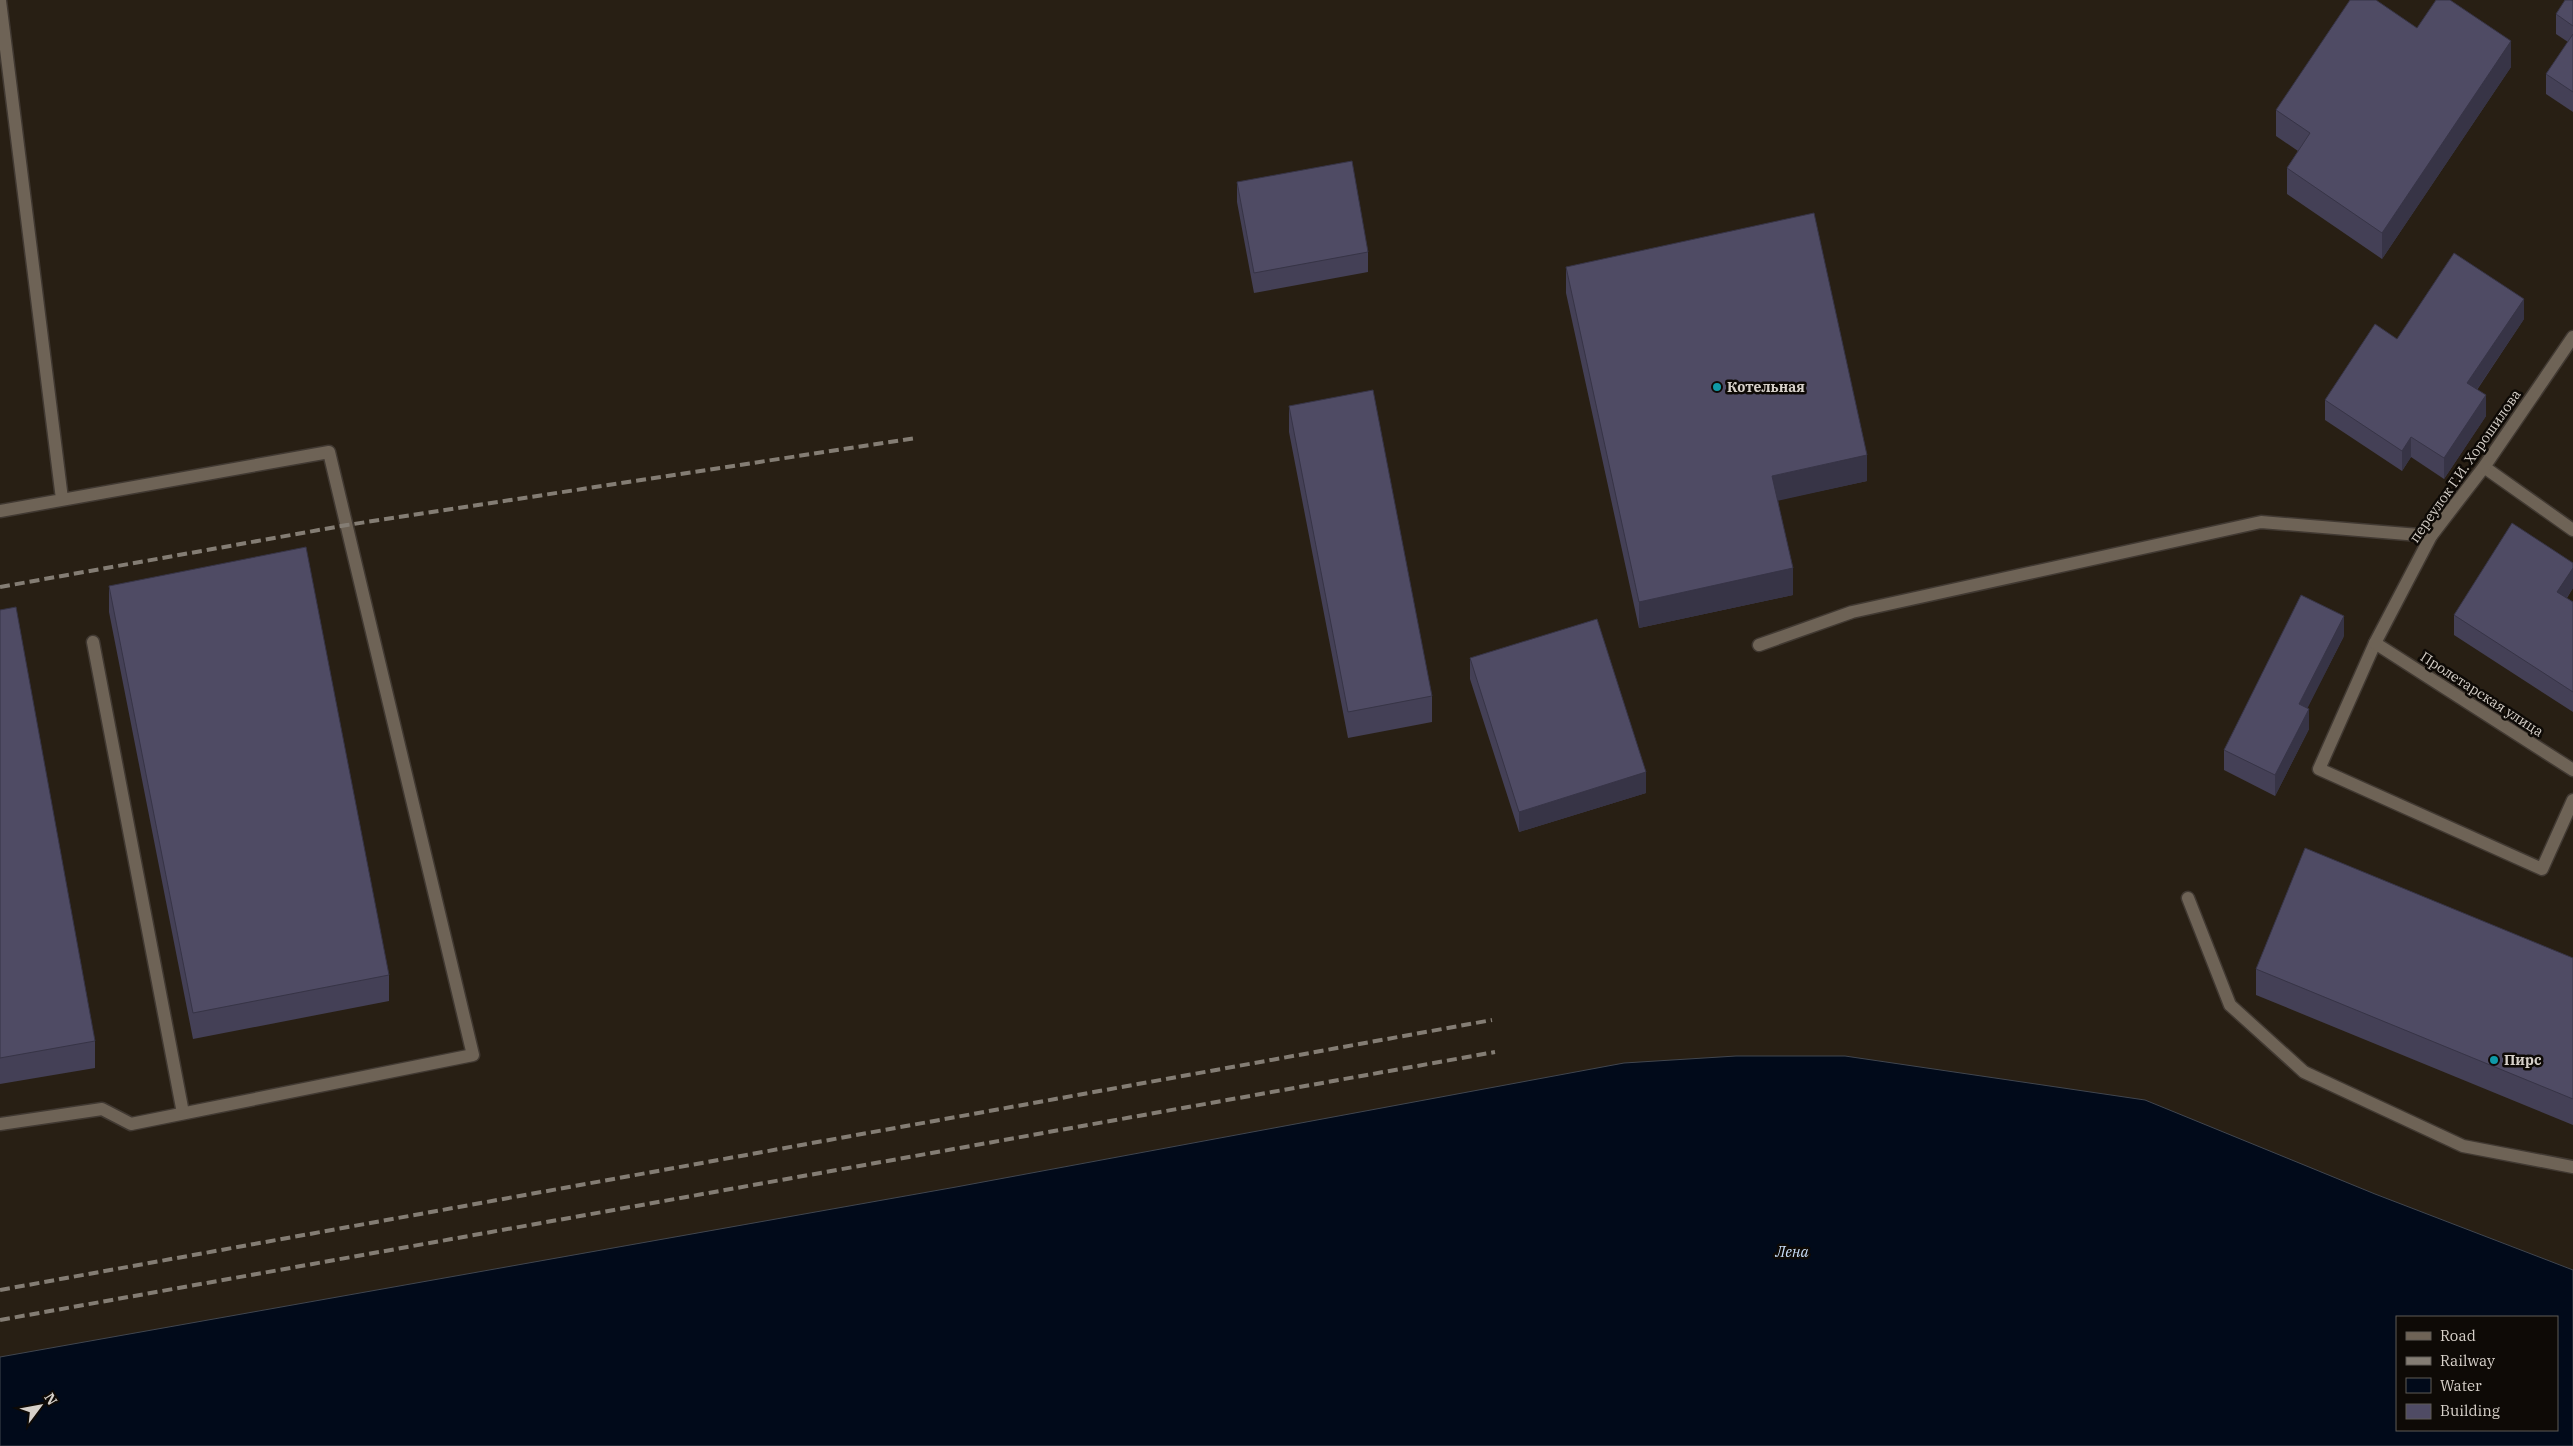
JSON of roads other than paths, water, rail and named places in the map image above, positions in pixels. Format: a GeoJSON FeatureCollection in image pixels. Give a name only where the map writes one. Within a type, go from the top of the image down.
{"type":"FeatureCollection","features":[{"type":"Feature","properties":{"kind":"street"},"geometry":{"type":"LineString","coordinates":[[0,1],[62,499]]}},
{"type":"Feature","properties":{"kind":"street","name":"переулок Г.И. Хорошилова"},"geometry":{"type":"LineString","coordinates":[[2573,337],[2484,467],[2432,536],[2376,643],[2319,769],[2542,869],[2573,800]]}},
{"type":"Feature","properties":{"kind":"street"},"geometry":{"type":"LineString","coordinates":[[0,511],[329,452],[473,1055],[131,1124],[102,1109],[0,1124]]}},
{"type":"Feature","properties":{"kind":"street"},"geometry":{"type":"LineString","coordinates":[[2484,467],[2573,530]]}},
{"type":"Feature","properties":{"kind":"street"},"geometry":{"type":"LineString","coordinates":[[1759,645],[1852,612],[2261,522],[2432,536]]}},
{"type":"Feature","properties":{"kind":"street"},"geometry":{"type":"LineString","coordinates":[[93,642],[183,1113]]}},
{"type":"Feature","properties":{"kind":"street","name":"Пролетарская улица"},"geometry":{"type":"LineString","coordinates":[[2376,643],[2573,770]]}},
{"type":"Feature","properties":{"kind":"street"},"geometry":{"type":"LineString","coordinates":[[2188,898],[2230,1006],[2304,1072],[2463,1146],[2573,1167]]}},
{"type":"Feature","properties":{"kind":"water","name":"Лена"},"geometry":{"type":"Polygon","coordinates":[[[1736,1056],[1845,1056],[2145,1100],[2375,1194],[2573,1270],[2573,1446],[0,1446],[0,1357],[956,1187],[1624,1063],[1736,1056]]]}},
{"type":"Feature","properties":{"kind":"railway"},"geometry":{"type":"LineString","coordinates":[[0,587],[347,525],[916,438]]}},
{"type":"Feature","properties":{"kind":"railway"},"geometry":{"type":"LineString","coordinates":[[0,1290],[1492,1020]]}},
{"type":"Feature","properties":{"kind":"railway"},"geometry":{"type":"LineString","coordinates":[[0,1320],[1495,1052]]}},
{"type":"Feature","properties":{"kind":"place","name":"Котельная"},"geometry":{"type":"Point","coordinates":[1717,387]}},
{"type":"Feature","properties":{"kind":"place","name":"Пирс"},"geometry":{"type":"Point","coordinates":[2494,1060]}}]}
